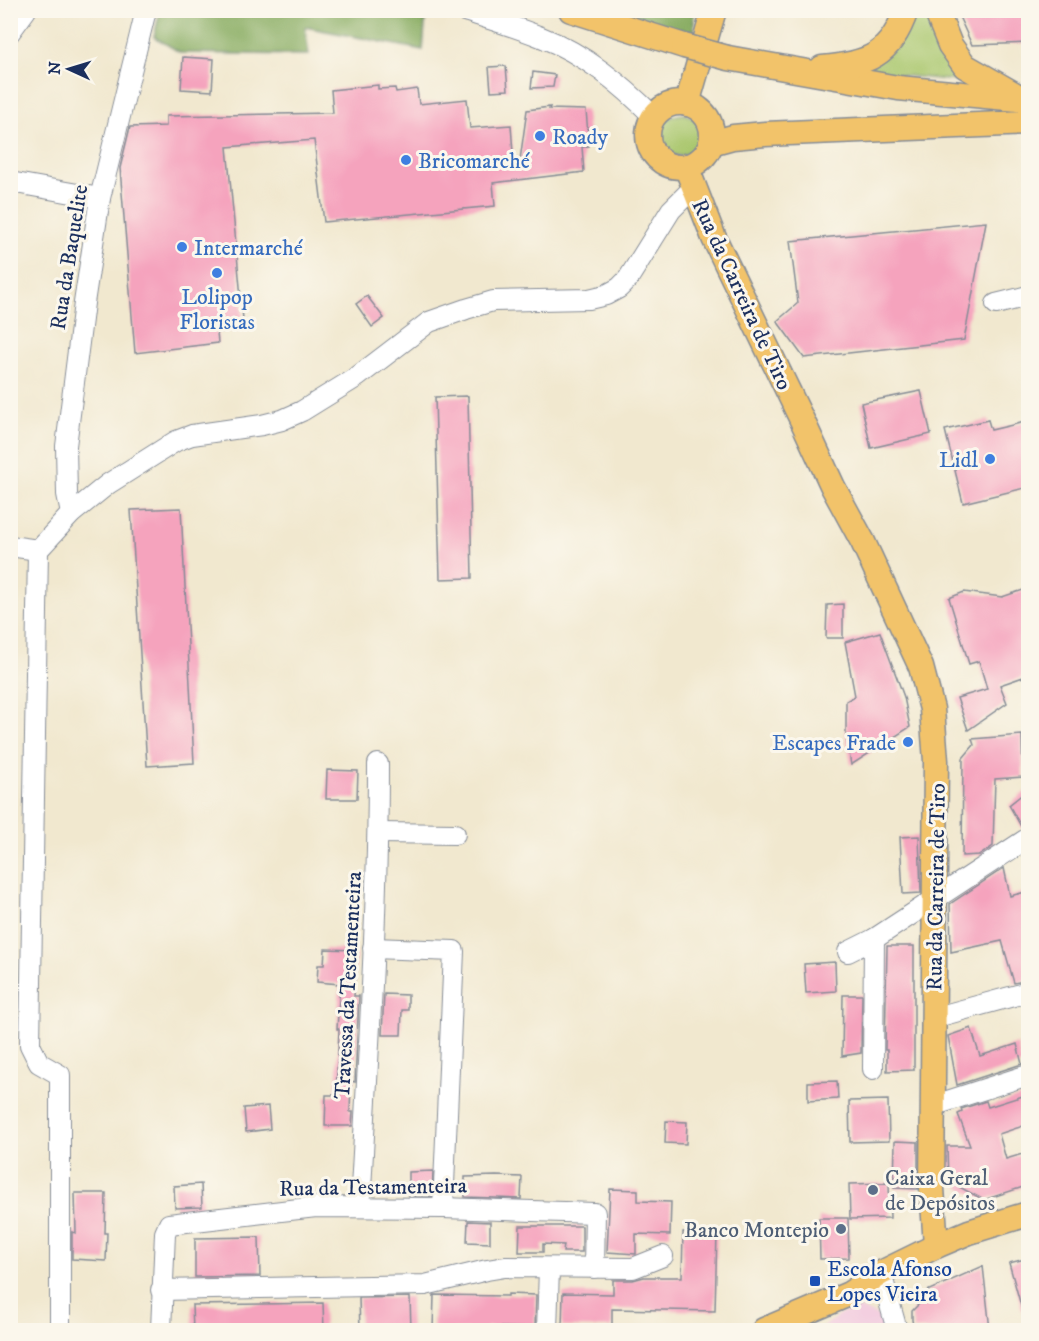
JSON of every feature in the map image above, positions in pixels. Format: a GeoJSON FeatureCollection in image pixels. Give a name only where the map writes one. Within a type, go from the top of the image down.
{"type":"FeatureCollection","features":[{"type":"Feature","properties":{"kind":"main road"},"geometry":{"type":"LineString","coordinates":[[571,10],[728,58],[793,71],[1027,108]]}},
{"type":"Feature","properties":{"kind":"main road"},"geometry":{"type":"LineString","coordinates":[[687,104],[714,10]]}},
{"type":"Feature","properties":{"kind":"main road"},"geometry":{"type":"LineString","coordinates":[[793,71],[844,66],[864,61],[889,44],[900,27],[906,10]]}},
{"type":"Feature","properties":{"kind":"main road"},"geometry":{"type":"LineString","coordinates":[[936,10],[954,53],[965,66],[1027,108]]}},
{"type":"Feature","properties":{"kind":"main road"},"geometry":{"type":"LineString","coordinates":[[672,104],[687,104],[707,118],[711,143],[704,155],[693,164],[690,177],[678,167],[664,163],[653,152],[648,134],[654,117],[665,107],[672,104]]}},
{"type":"Feature","properties":{"kind":"main road"},"geometry":{"type":"LineString","coordinates":[[711,143],[733,137],[1027,108]]}},
{"type":"Feature","properties":{"kind":"main road","name":"Rua da Carreira de Tiro"},"geometry":{"type":"LineString","coordinates":[[690,177],[714,238],[802,420],[844,490],[863,542],[921,668],[930,701],[936,761],[932,1106],[932,1188],[936,1246]]}},
{"type":"Feature","properties":{"kind":"main road"},"geometry":{"type":"LineString","coordinates":[[764,1330],[849,1294],[881,1273],[936,1246],[969,1232],[1029,1214]]}},
{"type":"Feature","properties":{"kind":"main road"},"geometry":{"type":"LineString","coordinates":[[746,1330],[846,1283],[881,1273]]}},
{"type":"Feature","properties":{"kind":"street"},"geometry":{"type":"LineString","coordinates":[[10,32],[26,10]]}},
{"type":"Feature","properties":{"kind":"street","name":"Rua da Baquelite"},"geometry":{"type":"LineString","coordinates":[[71,514],[67,494],[66,446],[100,198],[146,10]]}},
{"type":"Feature","properties":{"kind":"street"},"geometry":{"type":"LineString","coordinates":[[462,10],[542,37],[563,47],[605,73],[654,117]]}},
{"type":"Feature","properties":{"kind":"street"},"geometry":{"type":"LineString","coordinates":[[60,1330],[60,1075],[39,1063],[30,1045],[38,550],[71,514],[108,484],[176,441],[192,435],[282,420],[310,407],[357,377],[417,330],[441,317],[493,301],[589,299],[606,296],[628,279],[690,177]]}},
{"type":"Feature","properties":{"kind":"street"},"geometry":{"type":"LineString","coordinates":[[10,182],[100,198]]}},
{"type":"Feature","properties":{"kind":"street"},"geometry":{"type":"LineString","coordinates":[[996,304],[1029,296]]}},
{"type":"Feature","properties":{"kind":"street"},"geometry":{"type":"LineString","coordinates":[[10,546],[38,550]]}},
{"type":"Feature","properties":{"kind":"street","name":"Travessa da Testamenteira"},"geometry":{"type":"LineString","coordinates":[[360,1207],[378,833],[378,764]]}},
{"type":"Feature","properties":{"kind":"street"},"geometry":{"type":"LineString","coordinates":[[378,833],[455,834]]}},
{"type":"Feature","properties":{"kind":"street"},"geometry":{"type":"LineString","coordinates":[[848,952],[874,939],[1029,838]]}},
{"type":"Feature","properties":{"kind":"street"},"geometry":{"type":"LineString","coordinates":[[873,1069],[874,939]]}},
{"type":"Feature","properties":{"kind":"street"},"geometry":{"type":"LineString","coordinates":[[373,948],[454,951],[443,1208]]}},
{"type":"Feature","properties":{"kind":"street"},"geometry":{"type":"LineString","coordinates":[[933,1018],[1029,992]]}},
{"type":"Feature","properties":{"kind":"street"},"geometry":{"type":"LineString","coordinates":[[932,1106],[1029,1075]]}},
{"type":"Feature","properties":{"kind":"street","name":"Rua da Testamenteira"},"geometry":{"type":"LineString","coordinates":[[161,1330],[165,1233],[169,1224],[316,1207],[595,1213],[594,1268]]}},
{"type":"Feature","properties":{"kind":"street"},"geometry":{"type":"LineString","coordinates":[[161,1290],[424,1285],[505,1268],[633,1268],[663,1256]]}},
{"type":"Feature","properties":{"kind":"street"},"geometry":{"type":"LineString","coordinates":[[547,1330],[549,1268]]}},
{"type":"Feature","properties":{"kind":"street"},"geometry":{"type":"LineString","coordinates":[[881,1273],[897,1330]]}},
{"type":"Feature","properties":{"kind":"shaded area"},"geometry":{"type":"Polygon","coordinates":[[[859,1308],[883,1318],[889,1330],[819,1330],[841,1314],[859,1308]]]}},
{"type":"Feature","properties":{"kind":"green space"},"geometry":{"type":"Polygon","coordinates":[[[160,10],[426,11],[423,50],[305,27],[309,55],[181,53],[154,37],[160,10]]]}},
{"type":"Feature","properties":{"kind":"green space"},"geometry":{"type":"Polygon","coordinates":[[[622,11],[693,11],[695,34],[622,11]]]}},
{"type":"Feature","properties":{"kind":"green space"},"geometry":{"type":"Polygon","coordinates":[[[914,11],[928,11],[950,66],[968,82],[867,72],[914,11]]]}},
{"type":"Feature","properties":{"kind":"green space"},"geometry":{"type":"Polygon","coordinates":[[[684,114],[695,119],[701,127],[701,136],[692,151],[683,155],[674,155],[657,144],[656,131],[664,121],[684,114]]]}},
{"type":"Feature","properties":{"kind":"building"},"geometry":{"type":"Polygon","coordinates":[[[956,10],[1029,10],[1029,43],[972,45],[956,10]]]}},
{"type":"Feature","properties":{"kind":"building"},"geometry":{"type":"Polygon","coordinates":[[[183,57],[214,59],[212,91],[181,89],[183,57]]]}},
{"type":"Feature","properties":{"kind":"building"},"geometry":{"type":"Polygon","coordinates":[[[506,66],[508,90],[491,91],[489,67],[506,66]]]}},
{"type":"Feature","properties":{"kind":"building"},"geometry":{"type":"Polygon","coordinates":[[[533,72],[555,75],[553,87],[531,88],[533,72]]]}},
{"type":"Feature","properties":{"kind":"building"},"geometry":{"type":"Polygon","coordinates":[[[378,85],[378,89],[395,88],[396,92],[417,89],[419,104],[467,99],[470,128],[511,125],[514,167],[519,167],[527,110],[550,107],[549,109],[586,110],[589,146],[582,147],[584,172],[493,183],[495,206],[324,222],[314,140],[227,147],[244,330],[217,332],[218,343],[135,353],[120,168],[130,127],[166,126],[166,116],[333,113],[331,90],[378,85]]]}},
{"type":"Feature","properties":{"kind":"building"},"geometry":{"type":"Polygon","coordinates":[[[986,222],[964,340],[804,358],[777,321],[798,303],[790,241],[986,222]]]}},
{"type":"Feature","properties":{"kind":"building"},"geometry":{"type":"Polygon","coordinates":[[[367,296],[384,318],[372,327],[356,304],[367,296]]]}},
{"type":"Feature","properties":{"kind":"building"},"geometry":{"type":"Polygon","coordinates":[[[921,391],[931,434],[871,448],[861,403],[921,391]]]}},
{"type":"Feature","properties":{"kind":"building"},"geometry":{"type":"Polygon","coordinates":[[[468,396],[472,578],[440,579],[435,397],[468,396]]]}},
{"type":"Feature","properties":{"kind":"building","name":"Lidl"},"geometry":{"type":"Polygon","coordinates":[[[988,420],[991,430],[1029,421],[1029,487],[963,503],[945,430],[988,420]]]}},
{"type":"Feature","properties":{"kind":"building"},"geometry":{"type":"Polygon","coordinates":[[[181,508],[194,763],[147,766],[131,510],[181,508]]]}},
{"type":"Feature","properties":{"kind":"building"},"geometry":{"type":"Polygon","coordinates":[[[1029,588],[1029,645],[1023,647],[1029,675],[1000,685],[1007,703],[968,730],[957,698],[987,689],[979,661],[969,664],[949,598],[964,592],[1002,597],[1029,588]]]}},
{"type":"Feature","properties":{"kind":"building"},"geometry":{"type":"Polygon","coordinates":[[[843,604],[843,638],[826,638],[827,605],[843,604]]]}},
{"type":"Feature","properties":{"kind":"building"},"geometry":{"type":"Polygon","coordinates":[[[880,632],[904,697],[910,727],[851,765],[846,734],[846,701],[855,696],[845,642],[880,632]]]}},
{"type":"Feature","properties":{"kind":"building"},"geometry":{"type":"Polygon","coordinates":[[[1022,735],[1023,777],[995,779],[993,846],[980,855],[962,856],[963,758],[974,745],[972,739],[1022,735]]]}},
{"type":"Feature","properties":{"kind":"building"},"geometry":{"type":"Polygon","coordinates":[[[327,770],[358,771],[357,799],[326,799],[327,770]]]}},
{"type":"Feature","properties":{"kind":"building"},"geometry":{"type":"Polygon","coordinates":[[[1029,789],[1029,826],[1022,828],[1009,805],[1029,789]]]}},
{"type":"Feature","properties":{"kind":"building"},"geometry":{"type":"Polygon","coordinates":[[[919,836],[921,893],[903,894],[900,837],[919,836]]]}},
{"type":"Feature","properties":{"kind":"building"},"geometry":{"type":"Polygon","coordinates":[[[1004,868],[1010,896],[1029,891],[1029,980],[1014,983],[1002,941],[951,952],[950,904],[1004,868]]]}},
{"type":"Feature","properties":{"kind":"building"},"geometry":{"type":"Polygon","coordinates":[[[887,946],[914,946],[914,1070],[887,1071],[887,1050],[885,1050],[887,946]]]}},
{"type":"Feature","properties":{"kind":"building"},"geometry":{"type":"Polygon","coordinates":[[[325,949],[356,950],[354,996],[359,996],[355,1082],[351,1081],[352,1126],[325,1126],[326,1095],[336,1095],[340,984],[317,982],[318,965],[324,965],[325,949]]]}},
{"type":"Feature","properties":{"kind":"building"},"geometry":{"type":"Polygon","coordinates":[[[835,962],[836,991],[806,993],[804,964],[835,962]]]}},
{"type":"Feature","properties":{"kind":"building"},"geometry":{"type":"Polygon","coordinates":[[[384,994],[408,995],[408,1010],[402,1010],[401,1035],[382,1035],[384,994]]]}},
{"type":"Feature","properties":{"kind":"building"},"geometry":{"type":"Polygon","coordinates":[[[843,995],[862,995],[861,1053],[842,1056],[843,995]]]}},
{"type":"Feature","properties":{"kind":"building"},"geometry":{"type":"Polygon","coordinates":[[[971,1028],[980,1056],[1017,1044],[1022,1064],[957,1085],[948,1036],[971,1028]]]}},
{"type":"Feature","properties":{"kind":"building"},"geometry":{"type":"Polygon","coordinates":[[[837,1081],[838,1099],[808,1101],[808,1082],[837,1081]]]}},
{"type":"Feature","properties":{"kind":"building"},"geometry":{"type":"Polygon","coordinates":[[[1029,1094],[1029,1124],[999,1134],[1006,1159],[1029,1152],[1029,1185],[984,1200],[948,1181],[947,1146],[970,1146],[958,1114],[962,1112],[961,1109],[986,1101],[988,1107],[1029,1094]]]}},
{"type":"Feature","properties":{"kind":"building"},"geometry":{"type":"Polygon","coordinates":[[[888,1100],[889,1141],[850,1142],[849,1101],[888,1100]]]}},
{"type":"Feature","properties":{"kind":"building"},"geometry":{"type":"Polygon","coordinates":[[[268,1106],[270,1129],[246,1132],[244,1108],[268,1106]]]}},
{"type":"Feature","properties":{"kind":"building"},"geometry":{"type":"Polygon","coordinates":[[[666,1121],[687,1122],[686,1144],[665,1143],[666,1121]]]}},
{"type":"Feature","properties":{"kind":"building"},"geometry":{"type":"Polygon","coordinates":[[[895,1141],[918,1142],[918,1189],[894,1188],[895,1141]]]}},
{"type":"Feature","properties":{"kind":"building"},"geometry":{"type":"Polygon","coordinates":[[[433,1171],[432,1196],[409,1196],[409,1172],[433,1171]]]}},
{"type":"Feature","properties":{"kind":"building"},"geometry":{"type":"Polygon","coordinates":[[[465,1177],[522,1177],[521,1199],[465,1197],[465,1177]]]}},
{"type":"Feature","properties":{"kind":"building"},"geometry":{"type":"Polygon","coordinates":[[[889,1183],[890,1218],[850,1219],[849,1184],[889,1183]]]}},
{"type":"Feature","properties":{"kind":"building"},"geometry":{"type":"Polygon","coordinates":[[[201,1184],[202,1207],[175,1208],[174,1186],[201,1184]]]}},
{"type":"Feature","properties":{"kind":"building"},"geometry":{"type":"Polygon","coordinates":[[[610,1189],[638,1190],[638,1201],[671,1202],[670,1235],[636,1234],[636,1254],[607,1252],[610,1189]]]}},
{"type":"Feature","properties":{"kind":"building"},"geometry":{"type":"Polygon","coordinates":[[[75,1193],[106,1193],[106,1261],[72,1259],[72,1232],[76,1233],[75,1193]]]}},
{"type":"Feature","properties":{"kind":"building"},"geometry":{"type":"Polygon","coordinates":[[[819,1218],[848,1218],[849,1258],[820,1259],[819,1218]]]}},
{"type":"Feature","properties":{"kind":"building"},"geometry":{"type":"Polygon","coordinates":[[[468,1221],[490,1222],[490,1243],[467,1242],[468,1221]]]}},
{"type":"Feature","properties":{"kind":"building"},"geometry":{"type":"Polygon","coordinates":[[[520,1226],[582,1226],[582,1252],[563,1252],[564,1245],[543,1244],[543,1252],[519,1252],[520,1226]]]}},
{"type":"Feature","properties":{"kind":"building"},"geometry":{"type":"Polygon","coordinates":[[[683,1232],[717,1232],[715,1311],[612,1309],[612,1328],[562,1327],[563,1293],[613,1294],[613,1280],[682,1277],[683,1232]]]}},
{"type":"Feature","properties":{"kind":"building"},"geometry":{"type":"Polygon","coordinates":[[[259,1237],[260,1276],[195,1277],[195,1238],[259,1237]]]}},
{"type":"Feature","properties":{"kind":"building"},"geometry":{"type":"Polygon","coordinates":[[[1029,1258],[1029,1319],[1025,1320],[1009,1263],[1029,1258]]]}},
{"type":"Feature","properties":{"kind":"building"},"geometry":{"type":"Polygon","coordinates":[[[983,1266],[990,1330],[914,1330],[912,1311],[929,1294],[927,1291],[983,1266]]]}},
{"type":"Feature","properties":{"kind":"building"},"geometry":{"type":"Polygon","coordinates":[[[508,1294],[536,1295],[535,1328],[487,1327],[487,1330],[433,1330],[434,1295],[508,1296],[508,1294]]]}},
{"type":"Feature","properties":{"kind":"building"},"geometry":{"type":"Polygon","coordinates":[[[410,1297],[411,1330],[360,1330],[359,1298],[410,1297]]]}},
{"type":"Feature","properties":{"kind":"building"},"geometry":{"type":"Polygon","coordinates":[[[323,1303],[324,1330],[193,1330],[192,1305],[323,1303]]]}},
{"type":"Feature","properties":{"kind":"place","name":"Roady"},"geometry":{"type":"Point","coordinates":[540,136]}},
{"type":"Feature","properties":{"kind":"place","name":"Bricomarché"},"geometry":{"type":"Point","coordinates":[406,160]}},
{"type":"Feature","properties":{"kind":"place","name":"Intermarché"},"geometry":{"type":"Point","coordinates":[182,247]}},
{"type":"Feature","properties":{"kind":"place","name":"Lolipop Floristas"},"geometry":{"type":"Point","coordinates":[217,273]}},
{"type":"Feature","properties":{"kind":"place","name":"Lidl"},"geometry":{"type":"Point","coordinates":[990,459]}},
{"type":"Feature","properties":{"kind":"place","name":"Escapes Frade"},"geometry":{"type":"Point","coordinates":[908,742]}},
{"type":"Feature","properties":{"kind":"place","name":"Caixa Geral de Depósitos"},"geometry":{"type":"Point","coordinates":[873,1190]}},
{"type":"Feature","properties":{"kind":"place","name":"Banco Montepio"},"geometry":{"type":"Point","coordinates":[841,1229]}},
{"type":"Feature","properties":{"kind":"place","name":"Escola Afonso Lopes Vieira"},"geometry":{"type":"Point","coordinates":[815,1281]}}]}
